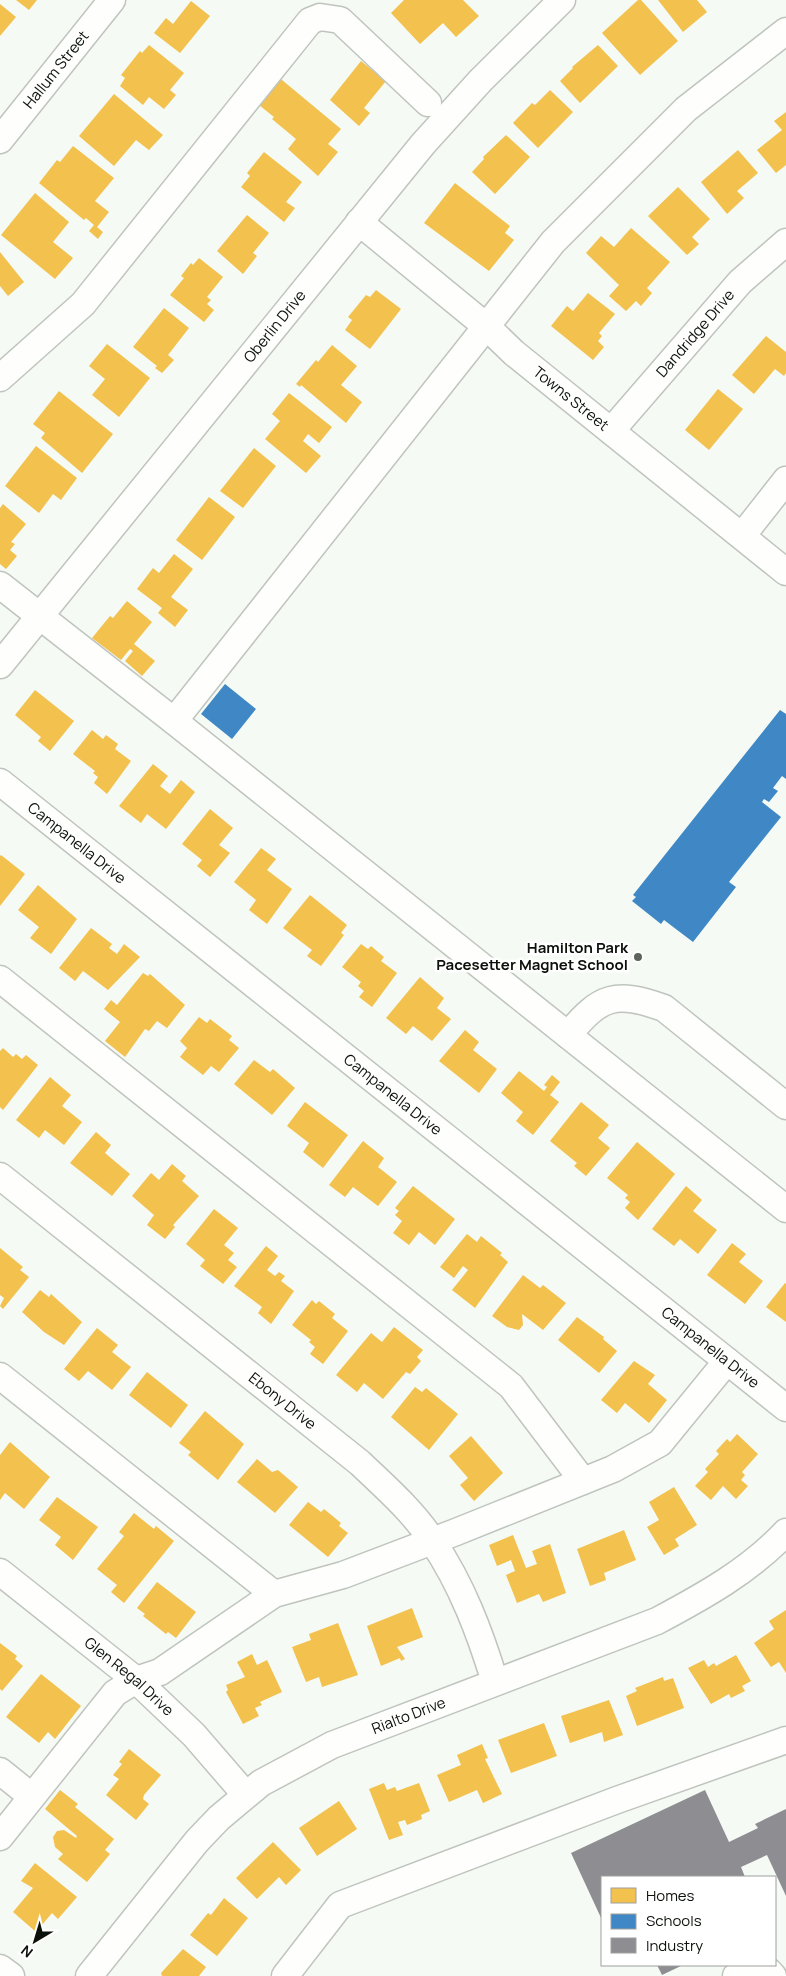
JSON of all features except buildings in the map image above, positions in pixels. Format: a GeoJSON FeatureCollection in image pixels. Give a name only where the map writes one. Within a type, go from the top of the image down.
{"type":"FeatureCollection","features":[{"type":"Feature","properties":{"kind":"street","name":"Hallum Street"},"geometry":{"type":"LineString","coordinates":[[0,140],[112,0]]}},
{"type":"Feature","properties":{"kind":"street","name":"Oberlin Drive"},"geometry":{"type":"LineString","coordinates":[[0,665],[422,144],[553,3]]}},
{"type":"Feature","properties":{"kind":"street"},"geometry":{"type":"LineString","coordinates":[[0,378],[83,304],[310,21],[320,17],[340,20],[428,103]]}},
{"type":"Feature","properties":{"kind":"street"},"geometry":{"type":"LineString","coordinates":[[174,721],[553,242],[686,109],[786,31]]}},
{"type":"Feature","properties":{"kind":"street","name":"Towns Street"},"geometry":{"type":"LineString","coordinates":[[359,222],[487,326],[514,354],[786,572]]}},
{"type":"Feature","properties":{"kind":"street","name":"Dandridge Drive"},"geometry":{"type":"LineString","coordinates":[[611,431],[740,282],[786,242]]}},
{"type":"Feature","properties":{"kind":"street"},"geometry":{"type":"LineString","coordinates":[[742,536],[786,480]]}},
{"type":"Feature","properties":{"kind":"street"},"geometry":{"type":"LineString","coordinates":[[0,586],[174,721],[786,1209]]}},
{"type":"Feature","properties":{"kind":"street","name":"Campanella Drive"},"geometry":{"type":"LineString","coordinates":[[0,782],[786,1408]]}},
{"type":"Feature","properties":{"kind":"street"},"geometry":{"type":"LineString","coordinates":[[0,979],[511,1386],[583,1481]]}},
{"type":"Feature","properties":{"kind":"street"},"geometry":{"type":"LineString","coordinates":[[568,1035],[585,1015],[608,1000],[627,998],[645,1001],[664,1008],[786,1106]]}},
{"type":"Feature","properties":{"kind":"street","name":"Ebony Drive"},"geometry":{"type":"LineString","coordinates":[[0,1176],[360,1463],[401,1502],[433,1540],[459,1585],[479,1633],[495,1682]]}},
{"type":"Feature","properties":{"kind":"street"},"geometry":{"type":"LineString","coordinates":[[0,1836],[115,1693],[136,1680],[160,1672],[274,1594],[343,1575],[613,1469],[660,1444],[727,1361]]}},
{"type":"Feature","properties":{"kind":"street"},"geometry":{"type":"LineString","coordinates":[[0,1376],[274,1594]]}},
{"type":"Feature","properties":{"kind":"street","name":"Rialto Drive"},"geometry":{"type":"LineString","coordinates":[[89,1976],[197,1841],[245,1794],[260,1783],[332,1745],[657,1621],[699,1599],[739,1574],[786,1532]]}},
{"type":"Feature","properties":{"kind":"street","name":"Glen Regal Drive"},"geometry":{"type":"LineString","coordinates":[[0,1572],[136,1680],[194,1735],[245,1794]]}},
{"type":"Feature","properties":{"kind":"street"},"geometry":{"type":"LineString","coordinates":[[286,1976],[340,1905],[617,1800],[786,1740]]}},
{"type":"Feature","properties":{"kind":"street"},"geometry":{"type":"LineString","coordinates":[[0,1771],[31,1796]]}},
{"type":"Feature","properties":{"kind":"street"},"geometry":{"type":"LineString","coordinates":[[736,1976],[742,1970],[752,1966]]}},
{"type":"Feature","properties":{"kind":"street"},"geometry":{"type":"LineString","coordinates":[[758,1966],[767,1968],[773,1976]]}},
{"type":"Feature","properties":{"kind":"street"},"geometry":{"type":"LineString","coordinates":[[0,1968],[11,1976]]}},
{"type":"Feature","properties":{"kind":"place","name":"Hamilton Park Pacesetter Magnet School"},"geometry":{"type":"Point","coordinates":[638,957]}}]}
